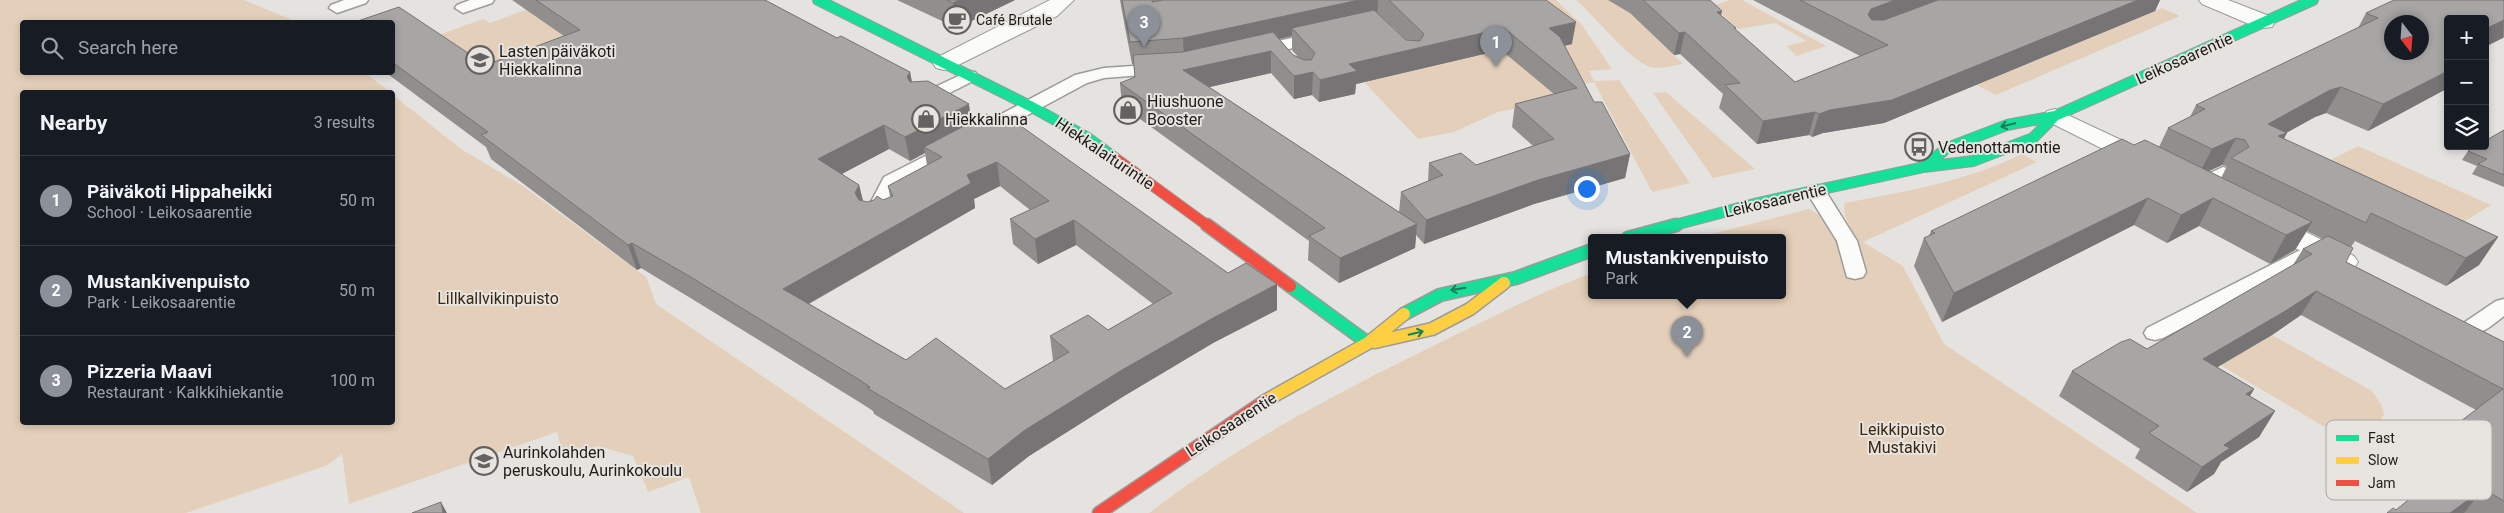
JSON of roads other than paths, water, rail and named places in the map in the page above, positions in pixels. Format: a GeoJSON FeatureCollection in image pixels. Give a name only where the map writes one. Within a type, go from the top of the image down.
{"type":"FeatureCollection","features":[{"type":"Feature","properties":{"kind":"street","name":"Hiekkalaiturintie"},"geometry":{"type":"LineString","coordinates":[[818,0],[1030,106],[1088,138],[1368,343]]}},
{"type":"Feature","properties":{"kind":"street"},"geometry":{"type":"LineString","coordinates":[[944,63],[1049,11],[1064,0]]}},
{"type":"Feature","properties":{"kind":"street"},"geometry":{"type":"LineString","coordinates":[[2209,0],[2264,22]]}},
{"type":"Feature","properties":{"kind":"street","name":"Leikosaarentie"},"geometry":{"type":"LineString","coordinates":[[1924,167],[1947,148],[2007,125],[2056,116],[2313,0]]}},
{"type":"Feature","properties":{"kind":"street"},"geometry":{"type":"LineString","coordinates":[[2056,116],[2221,200]]}},
{"type":"Feature","properties":{"kind":"street","name":"Leikosaarentie"},"geometry":{"type":"LineString","coordinates":[[1642,234],[1710,215],[1924,167],[1974,162],[2033,138],[2056,116]]}},
{"type":"Feature","properties":{"kind":"street"},"geometry":{"type":"LineString","coordinates":[[2247,213],[2366,273]]}},
{"type":"Feature","properties":{"kind":"street","name":"Leikosaarentie"},"geometry":{"type":"LineString","coordinates":[[1099,513],[1179,457],[1273,396],[1368,343],[1411,308],[1448,291],[1506,281],[1588,251]]}},
{"type":"Feature","properties":{"kind":"street","name":"Leikosaarentie"},"geometry":{"type":"LineString","coordinates":[[1368,343],[1432,329],[1470,309],[1506,281]]}},
{"type":"Feature","properties":{"kind":"street"},"geometry":{"type":"LineString","coordinates":[[2448,314],[2485,333]]}},
{"type":"Feature","properties":{"kind":"lane"},"geometry":{"type":"LineString","coordinates":[[337,8],[360,0]]}},
{"type":"Feature","properties":{"kind":"lane"},"geometry":{"type":"LineString","coordinates":[[463,8],[486,0]]}},
{"type":"Feature","properties":{"kind":"lane"},"geometry":{"type":"LineString","coordinates":[[1241,54],[1282,53],[1331,34]]}},
{"type":"Feature","properties":{"kind":"lane"},"geometry":{"type":"LineString","coordinates":[[872,219],[891,181],[1081,79],[1104,73],[1175,68]]}},
{"type":"Feature","properties":{"kind":"lane"},"geometry":{"type":"LineString","coordinates":[[922,100],[969,76]]}},
{"type":"Feature","properties":{"kind":"lane"},"geometry":{"type":"LineString","coordinates":[[2196,186],[2223,173]]}},
{"type":"Feature","properties":{"kind":"lane"},"geometry":{"type":"LineString","coordinates":[[1816,191],[1847,241],[1855,272]]}},
{"type":"Feature","properties":{"kind":"lane"},"geometry":{"type":"LineString","coordinates":[[2155,333],[2316,248]]}},
{"type":"Feature","properties":{"kind":"lane"},"geometry":{"type":"LineString","coordinates":[[2485,333],[2504,306]]}},
{"type":"Feature","properties":{"kind":"place","name":"Café Brutale"},"geometry":{"type":"Point","coordinates":[957,20]}},
{"type":"Feature","properties":{"kind":"place","name":"Pizzeria Maavi"},"geometry":{"type":"Point","coordinates":[1144,47]}},
{"type":"Feature","properties":{"kind":"place","name":"Lasten päiväkoti Hiekkalinna"},"geometry":{"type":"Point","coordinates":[480,60]}},
{"type":"Feature","properties":{"kind":"place","name":"Päiväkoti Hippaheikki"},"geometry":{"type":"Point","coordinates":[1496,67]}},
{"type":"Feature","properties":{"kind":"place","name":"Hiushuone Booster"},"geometry":{"type":"Point","coordinates":[1128,110]}},
{"type":"Feature","properties":{"kind":"place","name":"Hiekkalinna"},"geometry":{"type":"Point","coordinates":[926,119]}},
{"type":"Feature","properties":{"kind":"place","name":"Vedenottamontie"},"geometry":{"type":"Point","coordinates":[1919,147]}},
{"type":"Feature","properties":{"kind":"place","name":"Mustankivenpuisto"},"geometry":{"type":"Point","coordinates":[1687,357]}},
{"type":"Feature","properties":{"kind":"place","name":"Aurinkolahden peruskoulu, Aurinkokoulu"},"geometry":{"type":"Point","coordinates":[484,461]}},
{"type":"Feature","properties":{"kind":"park label","name":"Lillkallvikinpuisto"},"geometry":{"type":"Point","coordinates":[498,298]}},
{"type":"Feature","properties":{"kind":"park label","name":"Leikkipuisto Mustakivi"},"geometry":{"type":"Point","coordinates":[1902,438]}}]}
